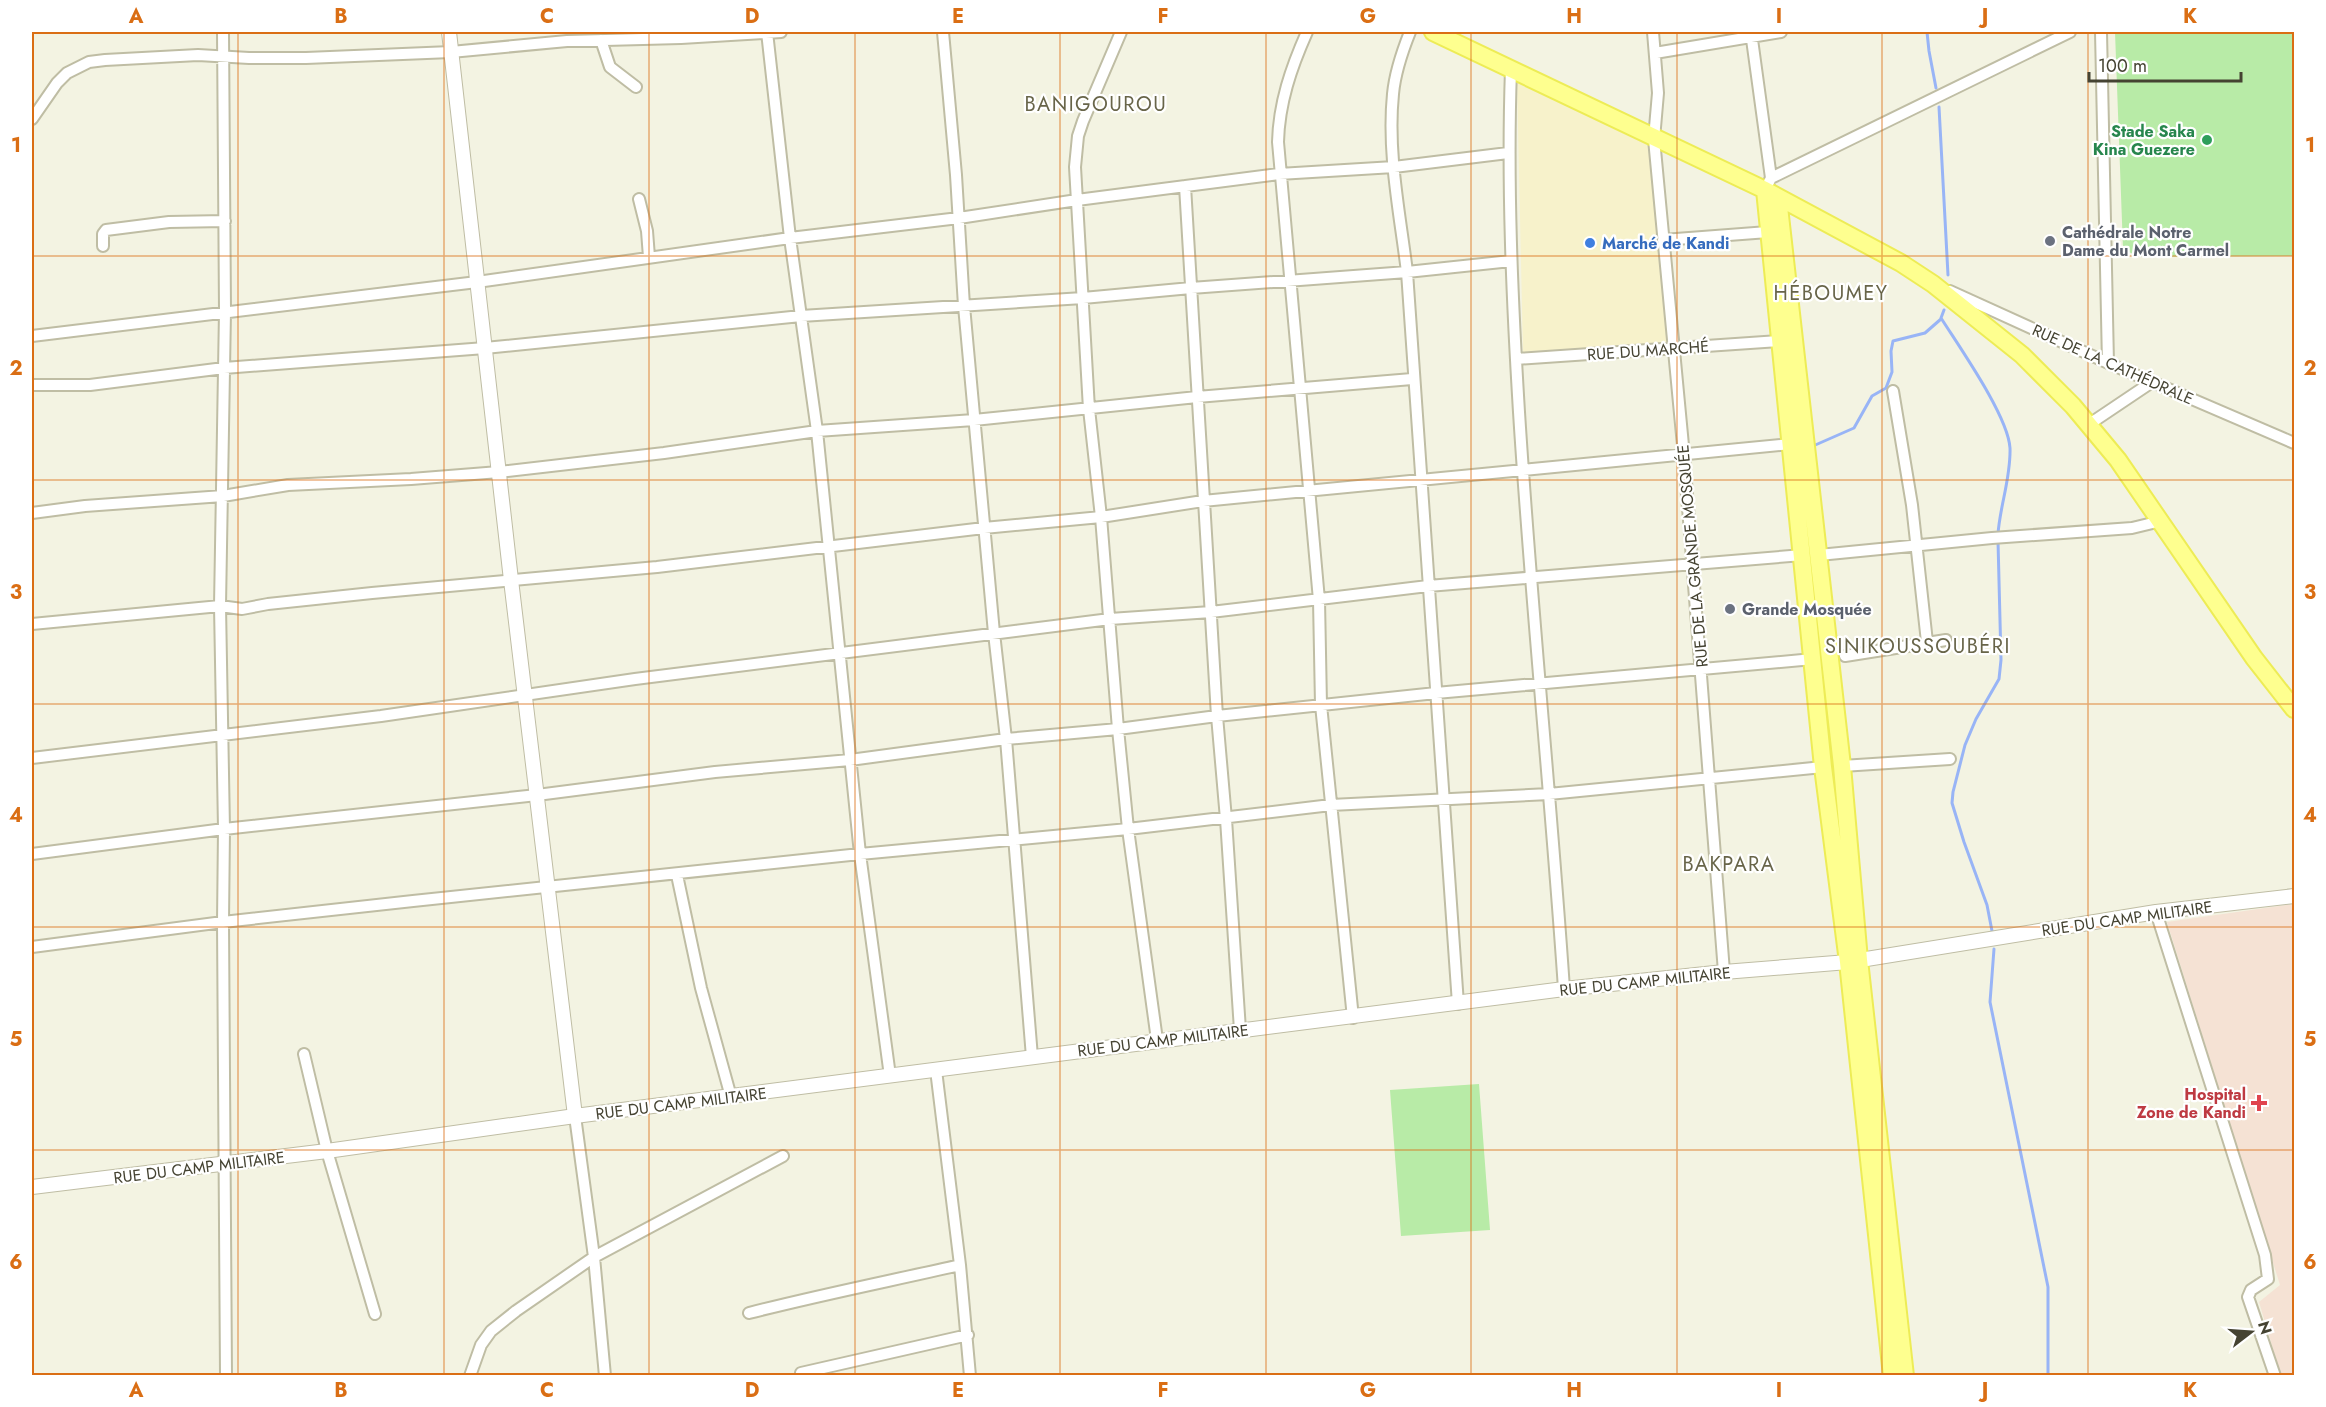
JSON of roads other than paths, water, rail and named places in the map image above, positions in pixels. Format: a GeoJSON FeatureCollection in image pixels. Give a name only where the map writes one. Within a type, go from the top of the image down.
{"type":"FeatureCollection","features":[{"type":"Feature","properties":{"kind":"main road"},"geometry":{"type":"LineString","coordinates":[[1433,32],[1654,139],[1771,189],[1901,263],[1933,284],[2022,355],[2044,375],[2088,424],[2118,460],[2254,658],[2295,709]]}},
{"type":"Feature","properties":{"kind":"main road"},"geometry":{"type":"LineString","coordinates":[[1466,32],[1473,50]]}},
{"type":"Feature","properties":{"kind":"main road"},"geometry":{"type":"LineString","coordinates":[[1771,189],[1768,232],[1791,444],[1811,555],[1842,766],[1854,961],[1892,1376]]}},
{"type":"Feature","properties":{"kind":"main road"},"geometry":{"type":"LineString","coordinates":[[1771,189],[1791,328],[1811,555],[1813,659],[1823,767],[1854,961],[1905,1376]]}},
{"type":"Feature","properties":{"kind":"street"},"geometry":{"type":"LineString","coordinates":[[223,32],[225,311],[220,606],[224,829],[226,1376]]}},
{"type":"Feature","properties":{"kind":"street"},"geometry":{"type":"LineString","coordinates":[[449,32],[547,888],[594,1257],[604,1376]]}},
{"type":"Feature","properties":{"kind":"street"},"geometry":{"type":"LineString","coordinates":[[767,32],[790,238],[816,431],[860,854],[890,1076]]}},
{"type":"Feature","properties":{"kind":"street"},"geometry":{"type":"LineString","coordinates":[[32,117],[57,82],[67,73],[89,62],[150,56],[306,58],[452,52],[565,36],[601,40],[781,32]]}},
{"type":"Feature","properties":{"kind":"street"},"geometry":{"type":"LineString","coordinates":[[944,32],[964,306],[1006,739],[1032,1058]]}},
{"type":"Feature","properties":{"kind":"street"},"geometry":{"type":"LineString","coordinates":[[1121,32],[1078,136],[1075,167],[1089,409],[1101,517],[1118,729],[1128,829],[1157,1040]]}},
{"type":"Feature","properties":{"kind":"street"},"geometry":{"type":"LineString","coordinates":[[1307,32],[1292,65],[1281,106],[1278,142],[1279,174],[1319,600],[1322,705],[1353,1018]]}},
{"type":"Feature","properties":{"kind":"street"},"geometry":{"type":"LineString","coordinates":[[1410,32],[1397,70],[1393,94],[1394,167],[1407,272],[1458,1004]]}},
{"type":"Feature","properties":{"kind":"street","name":"RUE DE LA GRANDE MOSQUÉE"},"geometry":{"type":"LineString","coordinates":[[1653,32],[1658,93],[1654,139],[1684,456],[1724,972]]}},
{"type":"Feature","properties":{"kind":"street"},"geometry":{"type":"LineString","coordinates":[[1655,53],[1752,34],[1781,32]]}},
{"type":"Feature","properties":{"kind":"street"},"geometry":{"type":"LineString","coordinates":[[1752,34],[1771,189],[2070,32]]}},
{"type":"Feature","properties":{"kind":"street"},"geometry":{"type":"LineString","coordinates":[[2101,32],[2108,363]]}},
{"type":"Feature","properties":{"kind":"street"},"geometry":{"type":"LineString","coordinates":[[601,40],[610,67],[636,87]]}},
{"type":"Feature","properties":{"kind":"street"},"geometry":{"type":"LineString","coordinates":[[1511,69],[1508,153],[1516,359],[1530,578],[1550,794],[1564,989]]}},
{"type":"Feature","properties":{"kind":"street"},"geometry":{"type":"LineString","coordinates":[[32,336],[477,282],[790,238],[958,218],[1279,174],[1394,167],[1508,153]]}},
{"type":"Feature","properties":{"kind":"street"},"geometry":{"type":"LineString","coordinates":[[1185,186],[1217,716],[1240,1030]]}},
{"type":"Feature","properties":{"kind":"street"},"geometry":{"type":"LineString","coordinates":[[639,199],[649,257]]}},
{"type":"Feature","properties":{"kind":"street"},"geometry":{"type":"LineString","coordinates":[[103,246],[103,234],[106,230],[169,222],[225,221]]}},
{"type":"Feature","properties":{"kind":"street"},"geometry":{"type":"LineString","coordinates":[[1663,240],[1768,232]]}},
{"type":"Feature","properties":{"kind":"street"},"geometry":{"type":"LineString","coordinates":[[32,386],[90,385],[224,368],[485,348],[801,316],[1083,298],[1407,272],[1511,261]]}},
{"type":"Feature","properties":{"kind":"street","name":"RUE DE LA CATHÉDRALE"},"geometry":{"type":"LineString","coordinates":[[1933,284],[2108,363],[2295,443]]}},
{"type":"Feature","properties":{"kind":"street","name":"RUE DU MARCHÉ"},"geometry":{"type":"LineString","coordinates":[[1516,359],[1779,341]]}},
{"type":"Feature","properties":{"kind":"street"},"geometry":{"type":"LineString","coordinates":[[32,513],[223,496],[288,484],[411,479],[498,472],[664,453],[816,431],[974,420],[1197,397],[1413,379]]}},
{"type":"Feature","properties":{"kind":"street"},"geometry":{"type":"LineString","coordinates":[[2088,424],[2152,382]]}},
{"type":"Feature","properties":{"kind":"street"},"geometry":{"type":"LineString","coordinates":[[1893,391],[1912,505],[1927,642]]}},
{"type":"Feature","properties":{"kind":"street"},"geometry":{"type":"LineString","coordinates":[[32,624],[220,606],[242,609],[268,604],[657,567],[984,528],[1101,517],[1203,501],[1791,444]]}},
{"type":"Feature","properties":{"kind":"street"},"geometry":{"type":"LineString","coordinates":[[32,758],[1110,619],[1211,612],[1428,586],[1811,555],[1998,537],[2132,528],[2161,521]]}},
{"type":"Feature","properties":{"kind":"street"},"geometry":{"type":"LineString","coordinates":[[1845,656],[1946,640]]}},
{"type":"Feature","properties":{"kind":"street"},"geometry":{"type":"LineString","coordinates":[[32,854],[224,829],[537,795],[715,772],[850,760],[1006,739],[1118,729],[1436,693],[1813,659]]}},
{"type":"Feature","properties":{"kind":"street"},"geometry":{"type":"LineString","coordinates":[[1842,766],[1950,759]]}},
{"type":"Feature","properties":{"kind":"street"},"geometry":{"type":"LineString","coordinates":[[32,947],[223,922],[860,854],[1226,819],[1331,806],[1443,798],[1550,794],[1823,767]]}},
{"type":"Feature","properties":{"kind":"street"},"geometry":{"type":"LineString","coordinates":[[677,875],[701,988],[731,1097]]}},
{"type":"Feature","properties":{"kind":"street","name":"RUE DU CAMP MILITAIRE"},"geometry":{"type":"LineString","coordinates":[[32,1187],[327,1151],[575,1116],[1157,1040],[1353,1018],[1564,989],[1854,961],[2156,912],[2295,896]]}},
{"type":"Feature","properties":{"kind":"street"},"geometry":{"type":"LineString","coordinates":[[2156,912],[2265,1255],[2268,1279],[2252,1290],[2248,1297],[2275,1376]]}},
{"type":"Feature","properties":{"kind":"street"},"geometry":{"type":"LineString","coordinates":[[304,1054],[327,1151],[375,1314]]}},
{"type":"Feature","properties":{"kind":"street"},"geometry":{"type":"LineString","coordinates":[[936,1070],[968,1335],[970,1376]]}},
{"type":"Feature","properties":{"kind":"street"},"geometry":{"type":"LineString","coordinates":[[470,1376],[481,1346],[491,1331],[516,1311],[594,1257],[783,1156]]}},
{"type":"Feature","properties":{"kind":"street"},"geometry":{"type":"LineString","coordinates":[[749,1313],[825,1293],[928,1274],[960,1265]]}},
{"type":"Feature","properties":{"kind":"street"},"geometry":{"type":"LineString","coordinates":[[801,1373],[968,1335]]}},
{"type":"Feature","properties":{"kind":"waterway"},"geometry":{"type":"LineString","coordinates":[[1927,32],[1936,88]]}},
{"type":"Feature","properties":{"kind":"waterway"},"geometry":{"type":"LineString","coordinates":[[1939,107],[1948,275]]}},
{"type":"Feature","properties":{"kind":"waterway"},"geometry":{"type":"LineString","coordinates":[[1944,310],[1941,318],[1982,382],[2007,434],[2010,459],[1998,534]]}},
{"type":"Feature","properties":{"kind":"waterway"},"geometry":{"type":"LineString","coordinates":[[1813,446],[1854,428],[1872,396],[1886,388],[1892,372],[1893,341],[1925,333],[1941,319]]}},
{"type":"Feature","properties":{"kind":"waterway"},"geometry":{"type":"LineString","coordinates":[[1992,931],[1987,905],[1952,803],[1965,745],[1976,719],[1999,679],[2001,660],[1998,541]]}},
{"type":"Feature","properties":{"kind":"waterway"},"geometry":{"type":"LineString","coordinates":[[1994,949],[1990,1002],[2048,1287],[2048,1376]]}},
{"type":"Feature","properties":{"kind":"place","name":"Stade Saka Kina Guezere"},"geometry":{"type":"Point","coordinates":[2207,140]}},
{"type":"Feature","properties":{"kind":"place","name":"Cathédrale Notre Dame du Mont Carmel"},"geometry":{"type":"Point","coordinates":[2050,241]}},
{"type":"Feature","properties":{"kind":"place","name":"Marché de Kandi"},"geometry":{"type":"Point","coordinates":[1590,243]}},
{"type":"Feature","properties":{"kind":"place","name":"Grande Mosquée"},"geometry":{"type":"Point","coordinates":[1730,609]}},
{"type":"Feature","properties":{"kind":"place","name":"Hospital Zone de Kandi"},"geometry":{"type":"Point","coordinates":[2259,1103]}},
{"type":"Feature","properties":{"kind":"district","name":"BANIGOUROU"},"geometry":{"type":"Point","coordinates":[1096,104]}},
{"type":"Feature","properties":{"kind":"district","name":"HÉBOUMEY"},"geometry":{"type":"Point","coordinates":[1831,293]}},
{"type":"Feature","properties":{"kind":"district","name":"SINIKOUSSOUBÉRI"},"geometry":{"type":"Point","coordinates":[1918,646]}},
{"type":"Feature","properties":{"kind":"district","name":"BAKPARA"},"geometry":{"type":"Point","coordinates":[1729,864]}}]}
